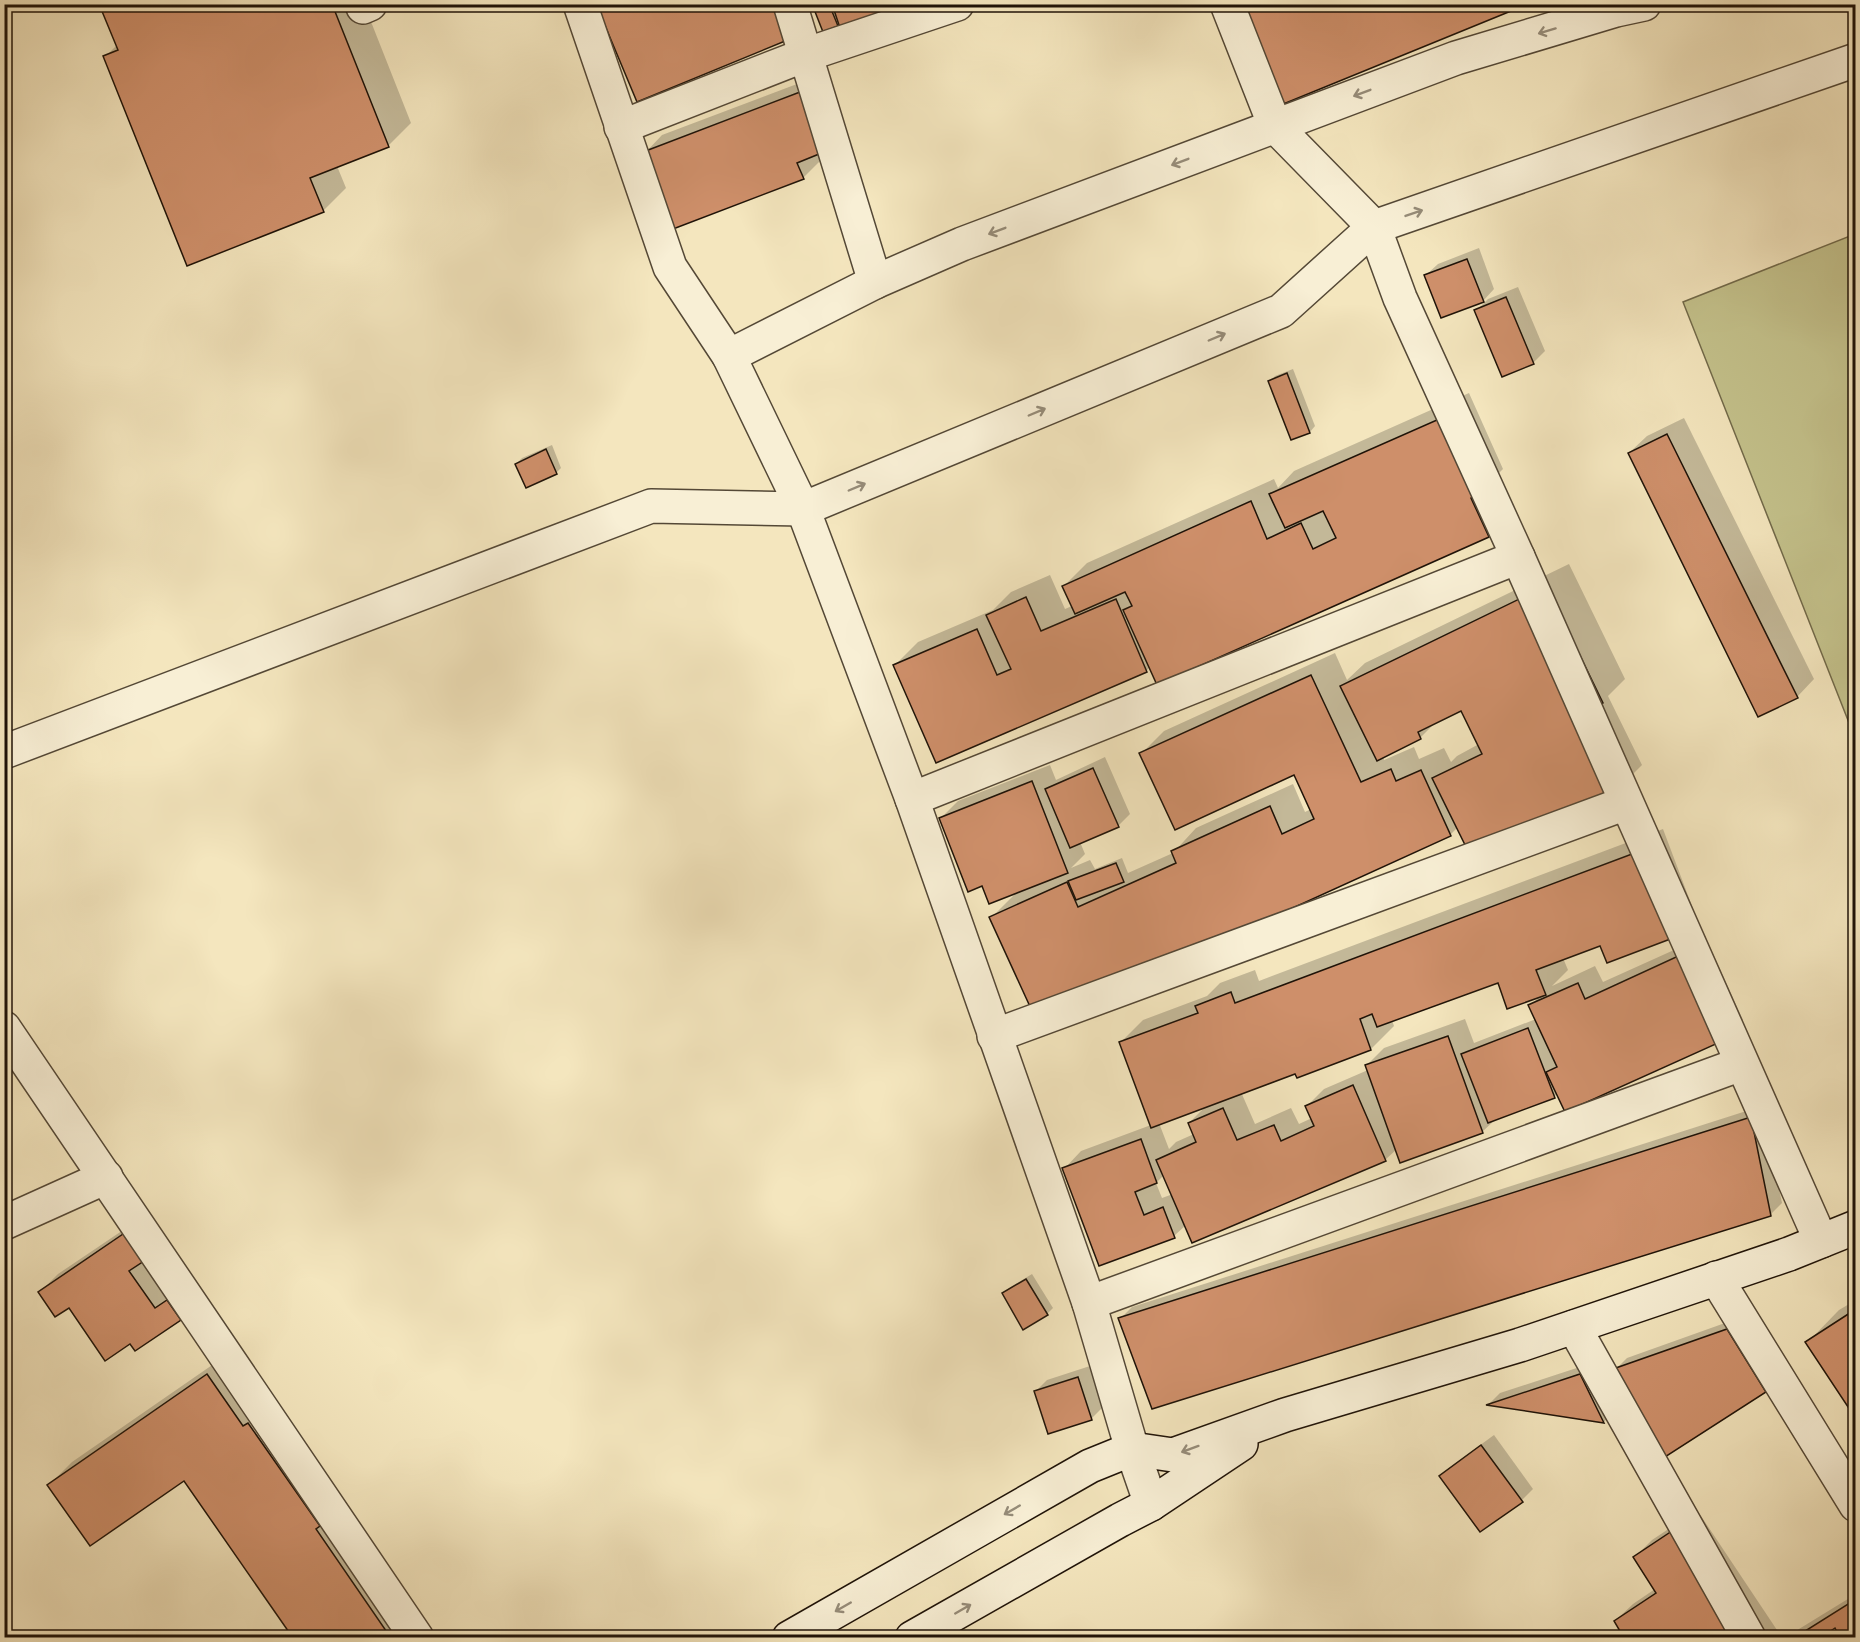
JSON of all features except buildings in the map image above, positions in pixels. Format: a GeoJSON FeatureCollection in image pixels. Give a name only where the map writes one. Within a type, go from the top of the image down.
{"type":"FeatureCollection","features":[{"type":"Feature","properties":{"kind":"street"},"geometry":{"type":"LineString","coordinates":[[362,4],[363,8],[370,4]]}},
{"type":"Feature","properties":{"kind":"street"},"geometry":{"type":"LineString","coordinates":[[580,4],[670,267],[729,356],[803,509],[912,799],[1089,1303],[1132,1449],[1151,1504]]}},
{"type":"Feature","properties":{"kind":"street"},"geometry":{"type":"LineString","coordinates":[[790,4],[875,282]]}},
{"type":"Feature","properties":{"kind":"street"},"geometry":{"type":"LineString","coordinates":[[621,126],[805,55],[957,4]]}},
{"type":"Feature","properties":{"kind":"street"},"geometry":{"type":"LineString","coordinates":[[1227,4],[1275,126],[1374,227],[1400,298],[1518,557],[1821,1241]]}},
{"type":"Feature","properties":{"kind":"street"},"geometry":{"type":"LineString","coordinates":[[729,356],[875,282],[962,244],[1456,58],[1644,4]]}},
{"type":"Feature","properties":{"kind":"street"},"geometry":{"type":"LineString","coordinates":[[4,752],[651,506],[803,509],[1281,310],[1374,227],[1856,60]]}},
{"type":"Feature","properties":{"kind":"street"},"geometry":{"type":"LineString","coordinates":[[912,799],[1518,557]]}},
{"type":"Feature","properties":{"kind":"street"},"geometry":{"type":"LineString","coordinates":[[994,1036],[1626,803]]}},
{"type":"Feature","properties":{"kind":"street"},"geometry":{"type":"LineString","coordinates":[[4,1028],[417,1638]]}},
{"type":"Feature","properties":{"kind":"street"},"geometry":{"type":"LineString","coordinates":[[1089,1303],[1741,1064]]}},
{"type":"Feature","properties":{"kind":"street"},"geometry":{"type":"LineString","coordinates":[[4,1223],[106,1177]]}},
{"type":"Feature","properties":{"kind":"street"},"geometry":{"type":"LineString","coordinates":[[789,1638],[1090,1466],[1132,1449],[1173,1455],[1285,1415],[1574,1327],[1856,1227]]}},
{"type":"Feature","properties":{"kind":"street"},"geometry":{"type":"LineString","coordinates":[[1716,1278],[1856,1505]]}},
{"type":"Feature","properties":{"kind":"street"},"geometry":{"type":"LineString","coordinates":[[1574,1327],[1749,1638]]}},
{"type":"Feature","properties":{"kind":"street"},"geometry":{"type":"LineString","coordinates":[[912,1638],[1151,1504],[1285,1415]]}},
{"type":"Feature","properties":{"kind":"shaded area"},"geometry":{"type":"Polygon","coordinates":[[[1855,234],[1855,738],[1683,302],[1855,234]]]}}]}
